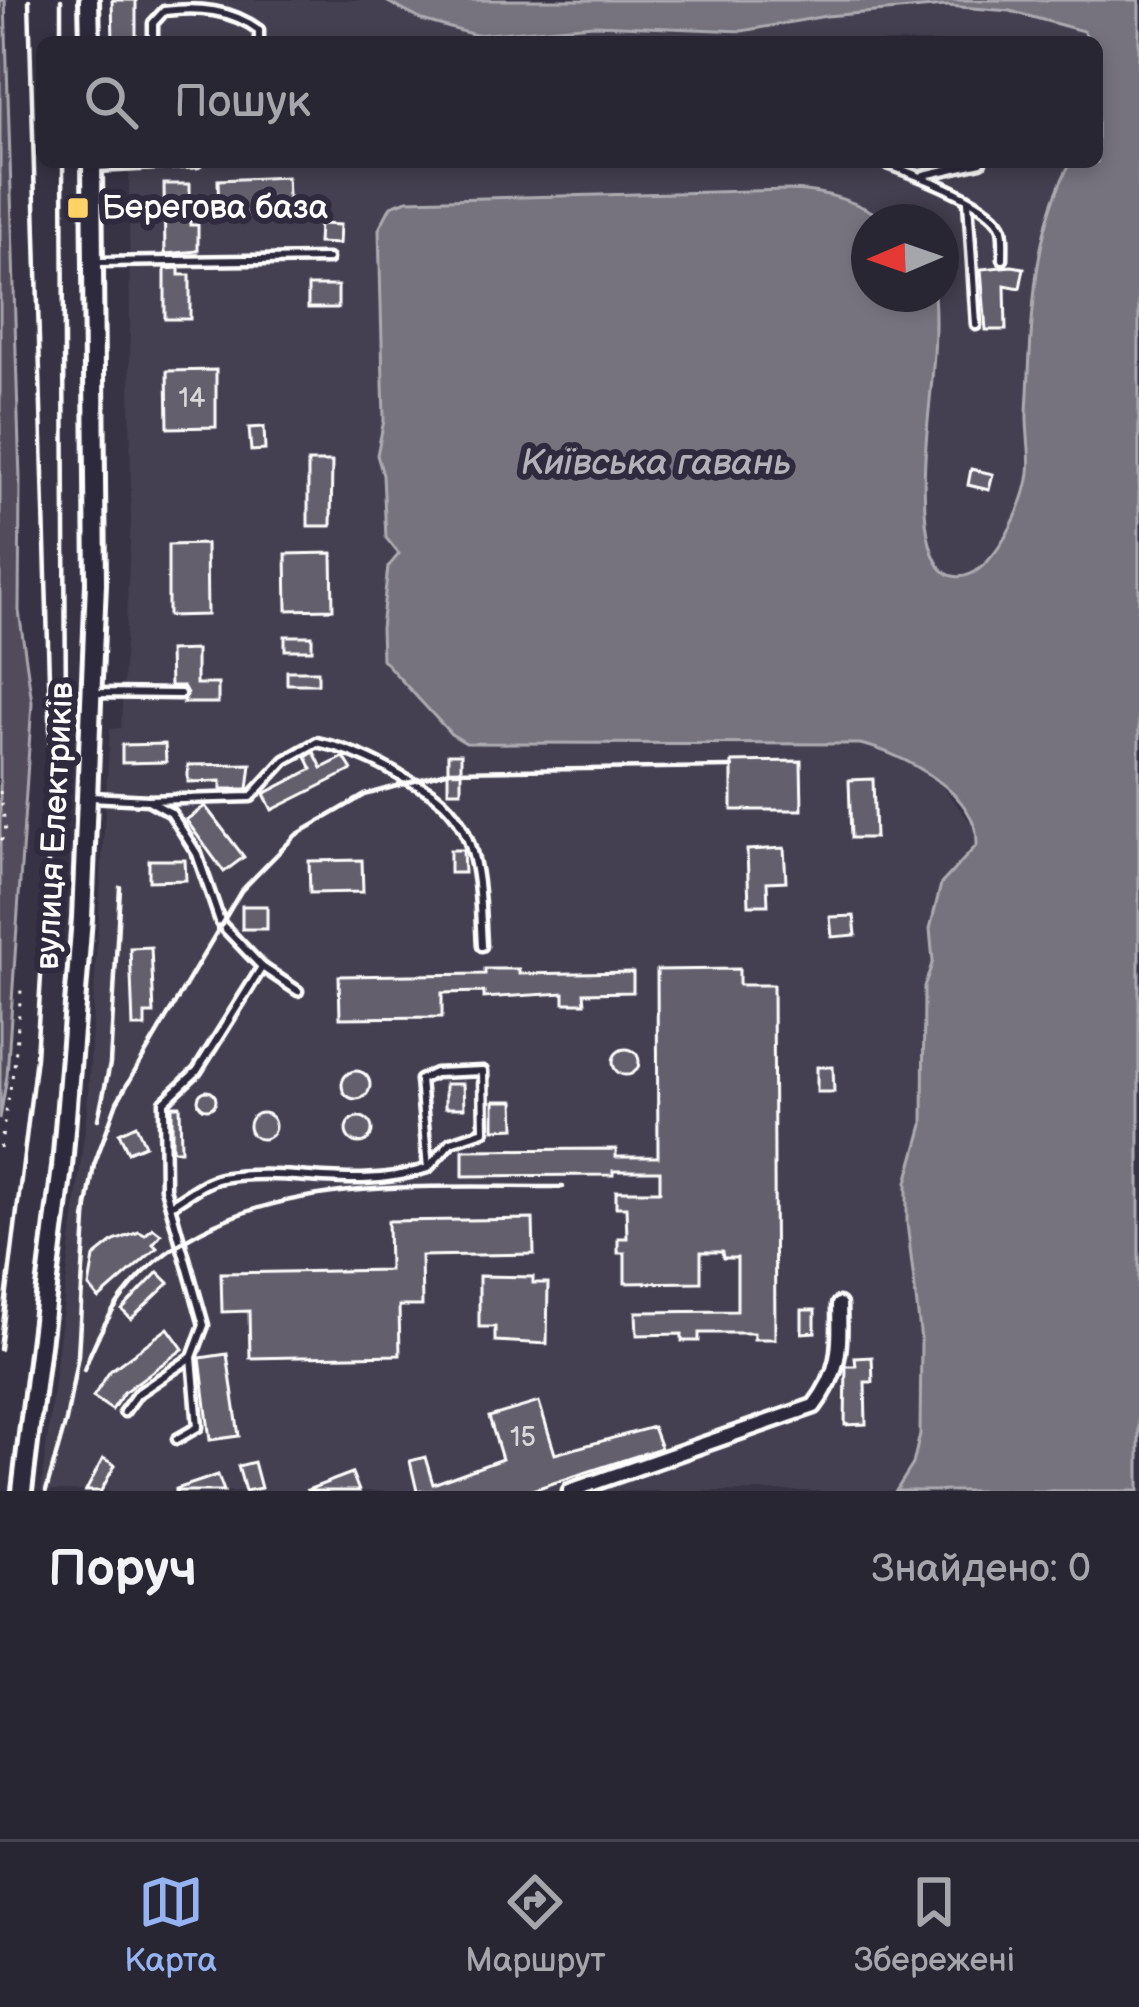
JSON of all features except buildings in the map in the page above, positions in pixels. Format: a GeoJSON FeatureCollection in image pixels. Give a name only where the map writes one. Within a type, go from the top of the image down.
{"type":"FeatureCollection","features":[{"type":"Feature","properties":{"kind":"street"},"geometry":{"type":"LineString","coordinates":[[89,0],[90,36]]}},
{"type":"Feature","properties":{"kind":"street","name":"вулиця Електриків"},"geometry":{"type":"LineString","coordinates":[[22,1491],[71,1064],[87,797],[97,484],[92,168]]}},
{"type":"Feature","properties":{"kind":"street"},"geometry":{"type":"LineString","coordinates":[[570,1491],[814,1406],[832,1382],[840,1348],[839,1305]]}},
{"type":"Feature","properties":{"kind":"lane"},"geometry":{"type":"LineString","coordinates":[[153,36],[153,22],[164,11],[192,8],[246,21],[259,30],[260,36]]}},
{"type":"Feature","properties":{"kind":"lane"},"geometry":{"type":"LineString","coordinates":[[898,168],[990,213],[1002,228],[1003,259]]}},
{"type":"Feature","properties":{"kind":"lane"},"geometry":{"type":"LineString","coordinates":[[920,176],[955,168]]}},
{"type":"Feature","properties":{"kind":"lane"},"geometry":{"type":"LineString","coordinates":[[968,201],[976,325]]}},
{"type":"Feature","properties":{"kind":"lane"},"geometry":{"type":"LineString","coordinates":[[94,262],[328,259]]}},
{"type":"Feature","properties":{"kind":"lane"},"geometry":{"type":"LineString","coordinates":[[92,693],[180,694]]}},
{"type":"Feature","properties":{"kind":"lane"},"geometry":{"type":"LineString","coordinates":[[87,797],[251,797],[285,760],[317,742],[368,757],[438,797],[452,812],[469,842],[478,872],[482,946]]}},
{"type":"Feature","properties":{"kind":"lane"},"geometry":{"type":"LineString","coordinates":[[148,800],[171,813],[197,854],[221,924],[262,967],[298,991]]}},
{"type":"Feature","properties":{"kind":"lane"},"geometry":{"type":"LineString","coordinates":[[177,1439],[198,1427],[192,1357],[204,1325],[165,1187],[164,1102],[197,1071],[262,967]]}},
{"type":"Feature","properties":{"kind":"lane"},"geometry":{"type":"LineString","coordinates":[[171,1205],[216,1178],[297,1176],[349,1182],[428,1168],[451,1142],[484,1131],[483,1071],[435,1073],[420,1080],[428,1168]]}},
{"type":"Feature","properties":{"kind":"lane"},"geometry":{"type":"LineString","coordinates":[[124,1412],[136,1394],[192,1357]]}},
{"type":"Feature","properties":{"kind":"path"},"geometry":{"type":"LineString","coordinates":[[0,791],[6,831],[0,843]]}},
{"type":"Feature","properties":{"kind":"path"},"geometry":{"type":"LineString","coordinates":[[0,1148],[21,990]]}},
{"type":"Feature","properties":{"kind":"shaded area"},"geometry":{"type":"Polygon","coordinates":[[[0,0],[5,0],[20,480],[19,611],[32,702],[7,1076],[0,1119],[0,0]]]}},
{"type":"Feature","properties":{"kind":"shaded area"},"geometry":{"type":"Polygon","coordinates":[[[112,0],[384,0],[422,20],[475,35],[594,25],[742,31],[826,16],[969,7],[1010,11],[1083,31],[1087,36],[113,36],[112,0]]]}},
{"type":"Feature","properties":{"kind":"shaded area"},"geometry":{"type":"Polygon","coordinates":[[[129,168],[1068,168],[1046,220],[1027,416],[1027,488],[1013,527],[998,547],[979,570],[956,577],[937,561],[926,520],[926,439],[934,312],[959,312],[959,204],[857,204],[815,191],[789,190],[406,200],[378,261],[384,420],[377,455],[383,475],[386,539],[399,554],[385,584],[380,646],[386,666],[451,734],[474,744],[860,744],[913,762],[937,780],[975,828],[977,845],[930,943],[933,961],[924,987],[923,1125],[907,1182],[907,1223],[921,1340],[922,1411],[917,1453],[896,1491],[41,1491],[87,1111],[110,729],[121,728],[131,521],[129,168]]]}},
{"type":"Feature","properties":{"kind":"water","name":"Київська гавань"},"geometry":{"type":"Polygon","coordinates":[[[384,0],[1139,0],[1139,1491],[896,1491],[913,1464],[920,1434],[921,1340],[907,1223],[907,1182],[923,1125],[924,987],[933,961],[930,929],[941,884],[977,845],[974,826],[952,793],[916,766],[860,744],[466,743],[451,734],[382,659],[381,628],[388,567],[399,554],[386,538],[383,475],[377,455],[384,420],[379,229],[391,206],[407,200],[789,190],[854,204],[851,312],[935,312],[926,522],[930,545],[946,573],[966,575],[979,569],[1001,544],[1027,484],[1030,348],[1040,251],[1048,220],[1068,168],[1103,168],[1103,36],[1087,36],[1083,31],[1010,11],[947,6],[826,16],[742,31],[594,25],[475,35],[422,20],[384,0]]]}},
{"type":"Feature","properties":{"kind":"railway"},"geometry":{"type":"LineString","coordinates":[[0,1349],[36,1057],[49,846],[50,712],[29,0]]}},
{"type":"Feature","properties":{"kind":"railway"},"geometry":{"type":"LineString","coordinates":[[61,0],[61,36]]}},
{"type":"Feature","properties":{"kind":"railway"},"geometry":{"type":"LineString","coordinates":[[63,168],[66,708]]}},
{"type":"Feature","properties":{"kind":"railway"},"geometry":{"type":"LineString","coordinates":[[85,1219],[94,1165],[117,1102],[241,891],[296,835],[365,795],[450,771],[732,767]]}},
{"type":"Feature","properties":{"kind":"railway"},"geometry":{"type":"LineString","coordinates":[[98,1119],[110,1064],[120,887]]}},
{"type":"Feature","properties":{"kind":"railway"},"geometry":{"type":"LineString","coordinates":[[84,1370],[118,1303],[165,1254],[221,1221],[285,1201],[353,1191],[563,1187]]}},
{"type":"Feature","properties":{"kind":"railway"},"geometry":{"type":"LineString","coordinates":[[46,1491],[78,1355],[87,1203]]}},
{"type":"Feature","properties":{"kind":"place","name":"Берегова база"},"geometry":{"type":"Point","coordinates":[78,208]}}]}
